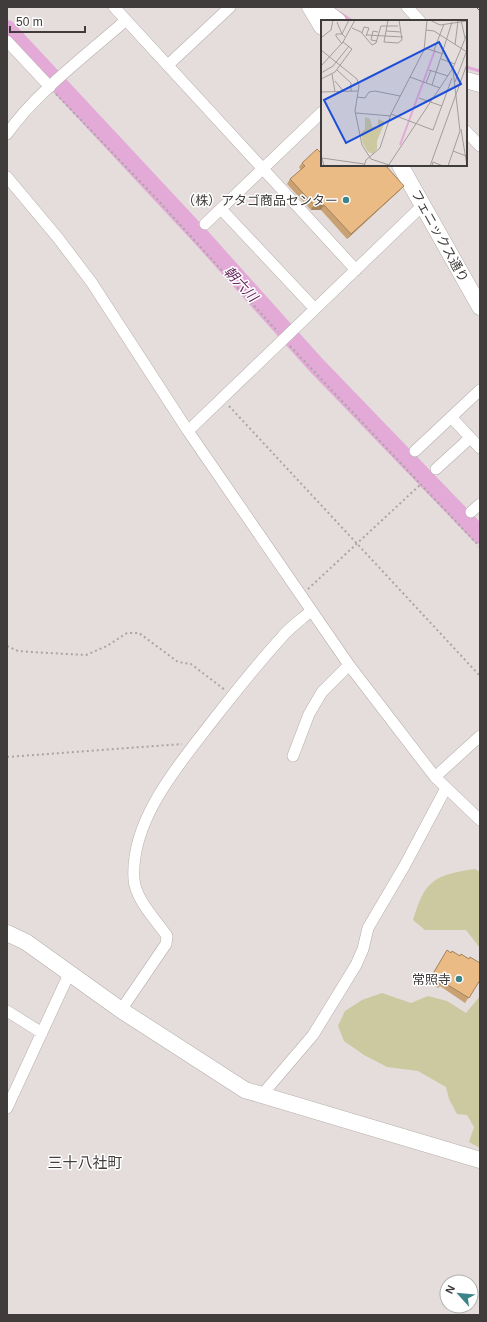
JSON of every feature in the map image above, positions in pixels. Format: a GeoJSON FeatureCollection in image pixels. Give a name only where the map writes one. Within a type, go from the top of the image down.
{"type":"FeatureCollection","features":[{"type":"Feature","properties":{"kind":"street"},"geometry":{"type":"LineString","coordinates":[[114,7],[356,270]]}},
{"type":"Feature","properties":{"kind":"street"},"geometry":{"type":"LineString","coordinates":[[168,65],[230,7]]}},
{"type":"Feature","properties":{"kind":"street"},"geometry":{"type":"LineString","coordinates":[[310,7],[321,26]]}},
{"type":"Feature","properties":{"kind":"street"},"geometry":{"type":"LineString","coordinates":[[320,7],[337,20]]}},
{"type":"Feature","properties":{"kind":"street"},"geometry":{"type":"LineString","coordinates":[[407,7],[419,20]]}},
{"type":"Feature","properties":{"kind":"street"},"geometry":{"type":"LineString","coordinates":[[7,134],[13,125],[54,84],[126,20]]}},
{"type":"Feature","properties":{"kind":"street"},"geometry":{"type":"LineString","coordinates":[[7,41],[54,84]]}},
{"type":"Feature","properties":{"kind":"street"},"geometry":{"type":"LineString","coordinates":[[467,80],[480,84]]}},
{"type":"Feature","properties":{"kind":"street"},"geometry":{"type":"LineString","coordinates":[[205,224],[321,113]]}},
{"type":"Feature","properties":{"kind":"street"},"geometry":{"type":"LineString","coordinates":[[467,132],[480,146]]}},
{"type":"Feature","properties":{"kind":"street","name":"フェニックス通り"},"geometry":{"type":"LineString","coordinates":[[401,166],[480,306]]}},
{"type":"Feature","properties":{"kind":"street"},"geometry":{"type":"LineString","coordinates":[[7,176],[58,238],[92,283],[188,431],[349,665],[435,778],[480,820]]}},
{"type":"Feature","properties":{"kind":"street"},"geometry":{"type":"LineString","coordinates":[[188,431],[423,205]]}},
{"type":"Feature","properties":{"kind":"street"},"geometry":{"type":"LineString","coordinates":[[220,209],[315,309]]}},
{"type":"Feature","properties":{"kind":"street"},"geometry":{"type":"LineString","coordinates":[[414,451],[480,390]]}},
{"type":"Feature","properties":{"kind":"street"},"geometry":{"type":"LineString","coordinates":[[451,417],[480,448]]}},
{"type":"Feature","properties":{"kind":"street"},"geometry":{"type":"LineString","coordinates":[[436,469],[470,438]]}},
{"type":"Feature","properties":{"kind":"street"},"geometry":{"type":"LineString","coordinates":[[471,512],[480,504]]}},
{"type":"Feature","properties":{"kind":"street"},"geometry":{"type":"LineString","coordinates":[[121,1010],[166,944],[167,936],[138,893],[134,880],[134,855],[149,814],[164,786],[193,745],[232,695],[282,636],[311,611]]}},
{"type":"Feature","properties":{"kind":"street"},"geometry":{"type":"LineString","coordinates":[[293,756],[309,714],[322,692],[349,665]]}},
{"type":"Feature","properties":{"kind":"street"},"geometry":{"type":"LineString","coordinates":[[435,778],[480,736]]}},
{"type":"Feature","properties":{"kind":"street"},"geometry":{"type":"LineString","coordinates":[[261,1096],[313,1035],[356,964],[363,949],[368,928],[446,788]]}},
{"type":"Feature","properties":{"kind":"street"},"geometry":{"type":"LineString","coordinates":[[7,933],[26,942],[121,1010],[237,1086],[261,1096],[480,1160]]}},
{"type":"Feature","properties":{"kind":"street"},"geometry":{"type":"LineString","coordinates":[[8,1104],[69,974]]}},
{"type":"Feature","properties":{"kind":"street"},"geometry":{"type":"LineString","coordinates":[[7,1011],[42,1033]]}},
{"type":"Feature","properties":{"kind":"path"},"geometry":{"type":"LineString","coordinates":[[54,84],[155,197],[287,336],[480,547]]}},
{"type":"Feature","properties":{"kind":"path"},"geometry":{"type":"LineString","coordinates":[[222,399],[480,676]]}},
{"type":"Feature","properties":{"kind":"path"},"geometry":{"type":"LineString","coordinates":[[301,596],[421,484]]}},
{"type":"Feature","properties":{"kind":"path"},"geometry":{"type":"LineString","coordinates":[[7,646],[18,651],[86,655],[107,646],[127,633],[139,633],[178,662],[191,664],[232,695]]}},
{"type":"Feature","properties":{"kind":"path"},"geometry":{"type":"LineString","coordinates":[[7,757],[182,744],[193,745]]}},
{"type":"Feature","properties":{"kind":"shaded area"},"geometry":{"type":"Polygon","coordinates":[[[475,869],[480,872],[480,948],[466,930],[425,930],[413,920],[422,896],[427,887],[434,881],[450,874],[475,869]]]}},
{"type":"Feature","properties":{"kind":"shaded area"},"geometry":{"type":"Polygon","coordinates":[[[382,993],[411,1003],[428,996],[447,1001],[466,1013],[480,996],[480,1148],[469,1142],[474,1127],[467,1115],[457,1114],[449,1099],[446,1087],[418,1071],[387,1067],[364,1055],[344,1041],[338,1026],[345,1011],[362,1000],[382,993]]]}},
{"type":"Feature","properties":{"kind":"building","name":"（株）アタゴ商品センター"},"geometry":{"type":"Polygon","coordinates":[[[317,149],[321,152],[321,166],[386,166],[404,186],[351,234],[324,205],[314,205],[290,179],[305,166],[302,163],[317,149]]]}},
{"type":"Feature","properties":{"kind":"building"},"geometry":{"type":"Polygon","coordinates":[[[447,950],[460,956],[461,954],[469,959],[470,957],[480,963],[480,980],[469,998],[443,982],[441,984],[431,977],[447,950]]]}},
{"type":"Feature","properties":{"kind":"waterway"},"geometry":{"type":"LineString","coordinates":[[340,13],[350,20]]}},
{"type":"Feature","properties":{"kind":"waterway","name":"朝六川"},"geometry":{"type":"LineString","coordinates":[[7,29],[201,237],[316,365],[480,535]]}},
{"type":"Feature","properties":{"kind":"waterway"},"geometry":{"type":"LineString","coordinates":[[467,67],[480,71]]}},
{"type":"Feature","properties":{"kind":"tram line"},"geometry":{"type":"LineString","coordinates":[[476,7],[480,11]]}},
{"type":"Feature","properties":{"kind":"place","name":"（株）アタゴ商品センター"},"geometry":{"type":"Point","coordinates":[346,200]}},
{"type":"Feature","properties":{"kind":"place","name":"常照寺"},"geometry":{"type":"Point","coordinates":[459,979]}},
{"type":"Feature","properties":{"kind":"district","name":"三十八社町"},"geometry":{"type":"Point","coordinates":[85,1162]}}]}
